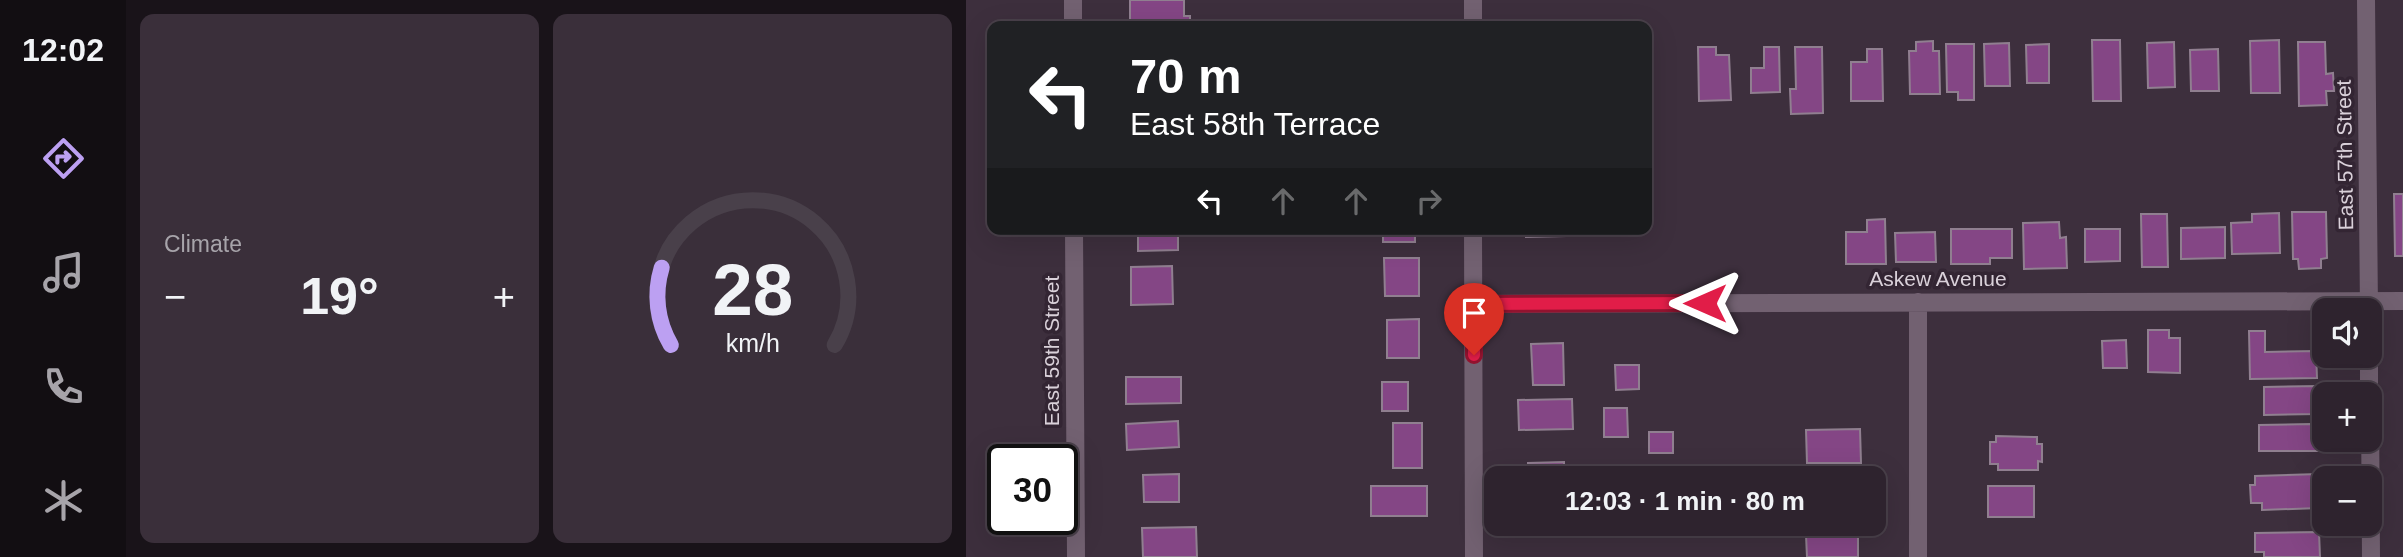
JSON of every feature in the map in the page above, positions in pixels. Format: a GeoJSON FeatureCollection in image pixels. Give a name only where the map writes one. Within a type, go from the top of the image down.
{"type":"FeatureCollection","features":[{"type":"Feature","properties":{"kind":"street"},"geometry":{"type":"LineString","coordinates":[[1073,0],[1073,21]]}},
{"type":"Feature","properties":{"kind":"street"},"geometry":{"type":"LineString","coordinates":[[1473,0],[1473,21]]}},
{"type":"Feature","properties":{"kind":"street","name":"East 57th Street"},"geometry":{"type":"LineString","coordinates":[[2366,0],[2369,298]]}},
{"type":"Feature","properties":{"kind":"street","name":"East 59th Street"},"geometry":{"type":"LineString","coordinates":[[1074,235],[1076,557]]}},
{"type":"Feature","properties":{"kind":"street"},"geometry":{"type":"LineString","coordinates":[[1473,235],[1474,557]]}},
{"type":"Feature","properties":{"kind":"street","name":"Askew Avenue"},"geometry":{"type":"LineString","coordinates":[[2382,303],[2403,301]]}},
{"type":"Feature","properties":{"kind":"street"},"geometry":{"type":"LineString","coordinates":[[1918,302],[1918,557]]}},
{"type":"Feature","properties":{"kind":"street","name":"Askew Avenue"},"geometry":{"type":"LineString","coordinates":[[1474,304],[1918,302],[2312,305]]}},
{"type":"Feature","properties":{"kind":"street"},"geometry":{"type":"LineString","coordinates":[[2370,452],[2371,557]]}},
{"type":"Feature","properties":{"kind":"building"},"geometry":{"type":"Polygon","coordinates":[[[1130,0],[1184,0],[1184,16],[1190,16],[1190,21],[1130,21],[1130,0]]]}},
{"type":"Feature","properties":{"kind":"building"},"geometry":{"type":"Polygon","coordinates":[[[2092,40],[2120,40],[2121,101],[2093,101],[2092,40]]]}},
{"type":"Feature","properties":{"kind":"building"},"geometry":{"type":"Polygon","coordinates":[[[2279,40],[2280,93],[2251,93],[2250,41],[2279,40]]]}},
{"type":"Feature","properties":{"kind":"building"},"geometry":{"type":"Polygon","coordinates":[[[1933,41],[1933,51],[1939,51],[1940,94],[1910,94],[1909,51],[1916,51],[1916,42],[1933,41]]]}},
{"type":"Feature","properties":{"kind":"building"},"geometry":{"type":"Polygon","coordinates":[[[2174,42],[2175,87],[2148,88],[2147,43],[2174,42]]]}},
{"type":"Feature","properties":{"kind":"building"},"geometry":{"type":"Polygon","coordinates":[[[2298,42],[2325,42],[2326,74],[2333,73],[2334,91],[2326,91],[2327,105],[2299,106],[2298,42]]]}},
{"type":"Feature","properties":{"kind":"building"},"geometry":{"type":"Polygon","coordinates":[[[2009,43],[2010,86],[1985,86],[1984,44],[2009,43]]]}},
{"type":"Feature","properties":{"kind":"building"},"geometry":{"type":"Polygon","coordinates":[[[1946,44],[1974,44],[1974,100],[1958,100],[1958,92],[1947,92],[1946,44]]]}},
{"type":"Feature","properties":{"kind":"building"},"geometry":{"type":"Polygon","coordinates":[[[2049,44],[2049,83],[2027,83],[2026,45],[2049,44]]]}},
{"type":"Feature","properties":{"kind":"building"},"geometry":{"type":"Polygon","coordinates":[[[1698,47],[1716,47],[1716,55],[1729,55],[1731,100],[1699,101],[1698,47]]]}},
{"type":"Feature","properties":{"kind":"building"},"geometry":{"type":"Polygon","coordinates":[[[1764,47],[1779,47],[1780,92],[1751,93],[1751,68],[1764,68],[1764,47]]]}},
{"type":"Feature","properties":{"kind":"building"},"geometry":{"type":"Polygon","coordinates":[[[1795,47],[1822,47],[1823,113],[1791,114],[1790,89],[1796,89],[1795,47]]]}},
{"type":"Feature","properties":{"kind":"building"},"geometry":{"type":"Polygon","coordinates":[[[1867,49],[1882,49],[1883,101],[1851,101],[1851,62],[1867,62],[1867,49]]]}},
{"type":"Feature","properties":{"kind":"building"},"geometry":{"type":"Polygon","coordinates":[[[2218,49],[2219,91],[2191,91],[2190,50],[2218,49]]]}},
{"type":"Feature","properties":{"kind":"building"},"geometry":{"type":"Polygon","coordinates":[[[2394,194],[2403,194],[2403,256],[2395,256],[2394,194]]]}},
{"type":"Feature","properties":{"kind":"building"},"geometry":{"type":"Polygon","coordinates":[[[2292,212],[2326,212],[2327,258],[2321,259],[2321,268],[2299,269],[2298,259],[2293,259],[2292,212]]]}},
{"type":"Feature","properties":{"kind":"building"},"geometry":{"type":"Polygon","coordinates":[[[2279,213],[2280,253],[2232,254],[2231,223],[2252,222],[2252,214],[2279,213]]]}},
{"type":"Feature","properties":{"kind":"building"},"geometry":{"type":"Polygon","coordinates":[[[2141,214],[2167,214],[2168,267],[2142,267],[2141,214]]]}},
{"type":"Feature","properties":{"kind":"building"},"geometry":{"type":"Polygon","coordinates":[[[1885,219],[1886,264],[1846,264],[1846,232],[1867,232],[1867,220],[1885,219]]]}},
{"type":"Feature","properties":{"kind":"building"},"geometry":{"type":"Polygon","coordinates":[[[2059,222],[2060,238],[2066,237],[2067,268],[2024,269],[2023,223],[2059,222]]]}},
{"type":"Feature","properties":{"kind":"building"},"geometry":{"type":"Polygon","coordinates":[[[2225,227],[2225,258],[2181,259],[2181,228],[2225,227]]]}},
{"type":"Feature","properties":{"kind":"building"},"geometry":{"type":"Polygon","coordinates":[[[1951,229],[2012,229],[2012,258],[1990,258],[1990,264],[1951,264],[1951,229]]]}},
{"type":"Feature","properties":{"kind":"building"},"geometry":{"type":"Polygon","coordinates":[[[2085,229],[2120,229],[2120,261],[2085,262],[2085,229]]]}},
{"type":"Feature","properties":{"kind":"building"},"geometry":{"type":"Polygon","coordinates":[[[1935,232],[1936,262],[1896,262],[1895,233],[1935,232]]]}},
{"type":"Feature","properties":{"kind":"building"},"geometry":{"type":"Polygon","coordinates":[[[1138,235],[1178,235],[1178,250],[1138,251],[1138,235]]]}},
{"type":"Feature","properties":{"kind":"building"},"geometry":{"type":"Polygon","coordinates":[[[1383,235],[1415,235],[1415,242],[1383,242],[1383,235]]]}},
{"type":"Feature","properties":{"kind":"building"},"geometry":{"type":"Polygon","coordinates":[[[1526,235],[1566,235],[1566,236],[1526,235]]]}},
{"type":"Feature","properties":{"kind":"building"},"geometry":{"type":"Polygon","coordinates":[[[1384,258],[1419,258],[1419,296],[1385,296],[1384,258]]]}},
{"type":"Feature","properties":{"kind":"building"},"geometry":{"type":"Polygon","coordinates":[[[1172,266],[1173,304],[1131,305],[1131,267],[1172,266]]]}},
{"type":"Feature","properties":{"kind":"building"},"geometry":{"type":"Polygon","coordinates":[[[1419,319],[1419,358],[1387,358],[1387,320],[1419,319]]]}},
{"type":"Feature","properties":{"kind":"building"},"geometry":{"type":"Polygon","coordinates":[[[2148,330],[2169,330],[2169,338],[2180,338],[2180,373],[2148,372],[2148,330]]]}},
{"type":"Feature","properties":{"kind":"building"},"geometry":{"type":"Polygon","coordinates":[[[2249,331],[2265,331],[2265,352],[2312,351],[2312,368],[2317,368],[2317,378],[2250,379],[2249,331]]]}},
{"type":"Feature","properties":{"kind":"building"},"geometry":{"type":"Polygon","coordinates":[[[2126,340],[2127,368],[2103,368],[2102,341],[2126,340]]]}},
{"type":"Feature","properties":{"kind":"building"},"geometry":{"type":"Polygon","coordinates":[[[1563,343],[1564,385],[1533,385],[1531,344],[1563,343]]]}},
{"type":"Feature","properties":{"kind":"building"},"geometry":{"type":"Polygon","coordinates":[[[1615,365],[1639,365],[1639,389],[1616,390],[1615,365]]]}},
{"type":"Feature","properties":{"kind":"building"},"geometry":{"type":"Polygon","coordinates":[[[1126,377],[1181,377],[1181,403],[1126,404],[1126,377]]]}},
{"type":"Feature","properties":{"kind":"building"},"geometry":{"type":"Polygon","coordinates":[[[1382,382],[1408,382],[1408,411],[1382,411],[1382,382]]]}},
{"type":"Feature","properties":{"kind":"building"},"geometry":{"type":"Polygon","coordinates":[[[2312,386],[2312,414],[2264,415],[2264,387],[2312,386]]]}},
{"type":"Feature","properties":{"kind":"building"},"geometry":{"type":"Polygon","coordinates":[[[1572,399],[1573,429],[1519,430],[1518,400],[1572,399]]]}},
{"type":"Feature","properties":{"kind":"building"},"geometry":{"type":"Polygon","coordinates":[[[1604,408],[1627,408],[1628,437],[1604,437],[1604,408]]]}},
{"type":"Feature","properties":{"kind":"building"},"geometry":{"type":"Polygon","coordinates":[[[1178,421],[1179,447],[1127,450],[1126,424],[1178,421]]]}},
{"type":"Feature","properties":{"kind":"building"},"geometry":{"type":"Polygon","coordinates":[[[1393,423],[1422,423],[1422,468],[1393,468],[1393,423]]]}},
{"type":"Feature","properties":{"kind":"building"},"geometry":{"type":"Polygon","coordinates":[[[2311,424],[2312,451],[2259,451],[2259,425],[2311,424]]]}},
{"type":"Feature","properties":{"kind":"building"},"geometry":{"type":"Polygon","coordinates":[[[1860,429],[1861,463],[1807,463],[1806,430],[1860,429]]]}},
{"type":"Feature","properties":{"kind":"building"},"geometry":{"type":"Polygon","coordinates":[[[1649,432],[1673,432],[1673,453],[1649,453],[1649,432]]]}},
{"type":"Feature","properties":{"kind":"building"},"geometry":{"type":"Polygon","coordinates":[[[1996,436],[2037,437],[2037,444],[2042,444],[2042,462],[2038,461],[2038,470],[1998,470],[1998,464],[1990,464],[1990,442],[1996,442],[1996,436]]]}},
{"type":"Feature","properties":{"kind":"building"},"geometry":{"type":"Polygon","coordinates":[[[1564,462],[1564,466],[1528,466],[1528,463],[1564,462]]]}},
{"type":"Feature","properties":{"kind":"building"},"geometry":{"type":"Polygon","coordinates":[[[1179,474],[1179,502],[1144,502],[1143,475],[1179,474]]]}},
{"type":"Feature","properties":{"kind":"building"},"geometry":{"type":"Polygon","coordinates":[[[2312,474],[2312,508],[2262,510],[2262,503],[2251,503],[2250,485],[2255,485],[2255,476],[2312,474]]]}},
{"type":"Feature","properties":{"kind":"building"},"geometry":{"type":"Polygon","coordinates":[[[1371,486],[1427,486],[1427,516],[1371,516],[1371,486]]]}},
{"type":"Feature","properties":{"kind":"building"},"geometry":{"type":"Polygon","coordinates":[[[1988,486],[2034,486],[2034,517],[1988,517],[1988,486]]]}},
{"type":"Feature","properties":{"kind":"building"},"geometry":{"type":"Polygon","coordinates":[[[1196,527],[1197,557],[1143,557],[1142,528],[1196,527]]]}},
{"type":"Feature","properties":{"kind":"building"},"geometry":{"type":"Polygon","coordinates":[[[2312,532],[2312,536],[2319,536],[2320,557],[2264,557],[2264,552],[2255,552],[2255,533],[2312,532]]]}},
{"type":"Feature","properties":{"kind":"building"},"geometry":{"type":"Polygon","coordinates":[[[1806,536],[1858,536],[1858,557],[1807,557],[1806,536]]]}},
{"type":"Feature","properties":{"kind":"route"},"geometry":{"type":"LineString","coordinates":[[1474,355],[1474,304],[1705,303]]}}]}
